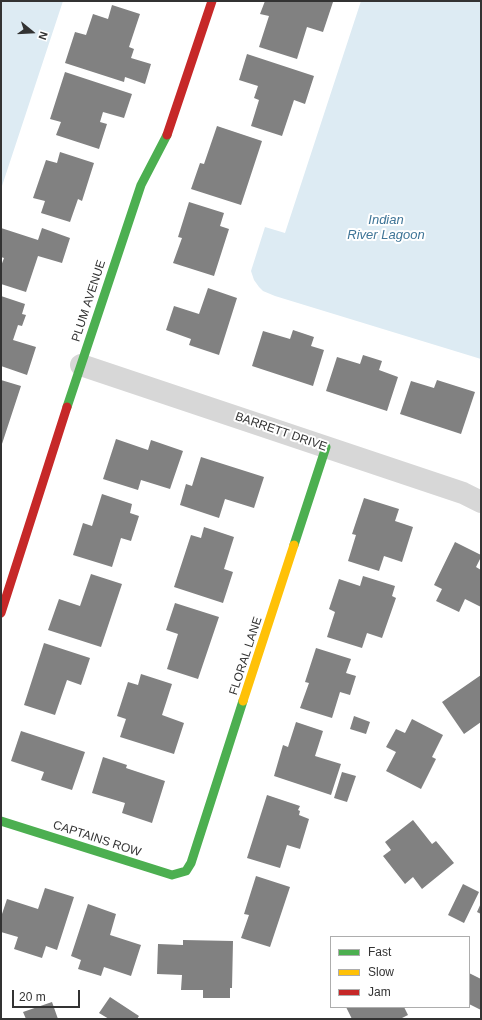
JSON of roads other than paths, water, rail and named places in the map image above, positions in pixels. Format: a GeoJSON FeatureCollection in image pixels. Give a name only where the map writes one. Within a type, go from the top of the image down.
{"type":"FeatureCollection","features":[{"type":"Feature","properties":{"kind":"street","name":"PLUM AVENUE"},"geometry":{"type":"LineString","coordinates":[[1,613],[141,184],[169,132],[212,1]]}},
{"type":"Feature","properties":{"kind":"street","name":"BARRETT DRIVE"},"geometry":{"type":"LineString","coordinates":[[81,365],[463,493],[481,502]]}},
{"type":"Feature","properties":{"kind":"street","name":"FLORAL LANE"},"geometry":{"type":"LineString","coordinates":[[186,871],[191,863],[326,448]]}},
{"type":"Feature","properties":{"kind":"street","name":"CAPTAINS ROW"},"geometry":{"type":"LineString","coordinates":[[1,821],[172,875],[186,871]]}},
{"type":"Feature","properties":{"kind":"water"},"geometry":{"type":"Polygon","coordinates":[[[1,1],[63,1],[1,189],[1,1]]]}},
{"type":"Feature","properties":{"kind":"water","name":"Indian River Lagoon"},"geometry":{"type":"Polygon","coordinates":[[[361,1],[481,1],[481,359],[275,296],[263,291],[254,280],[251,271],[265,227],[285,233],[361,1]]]}}]}
